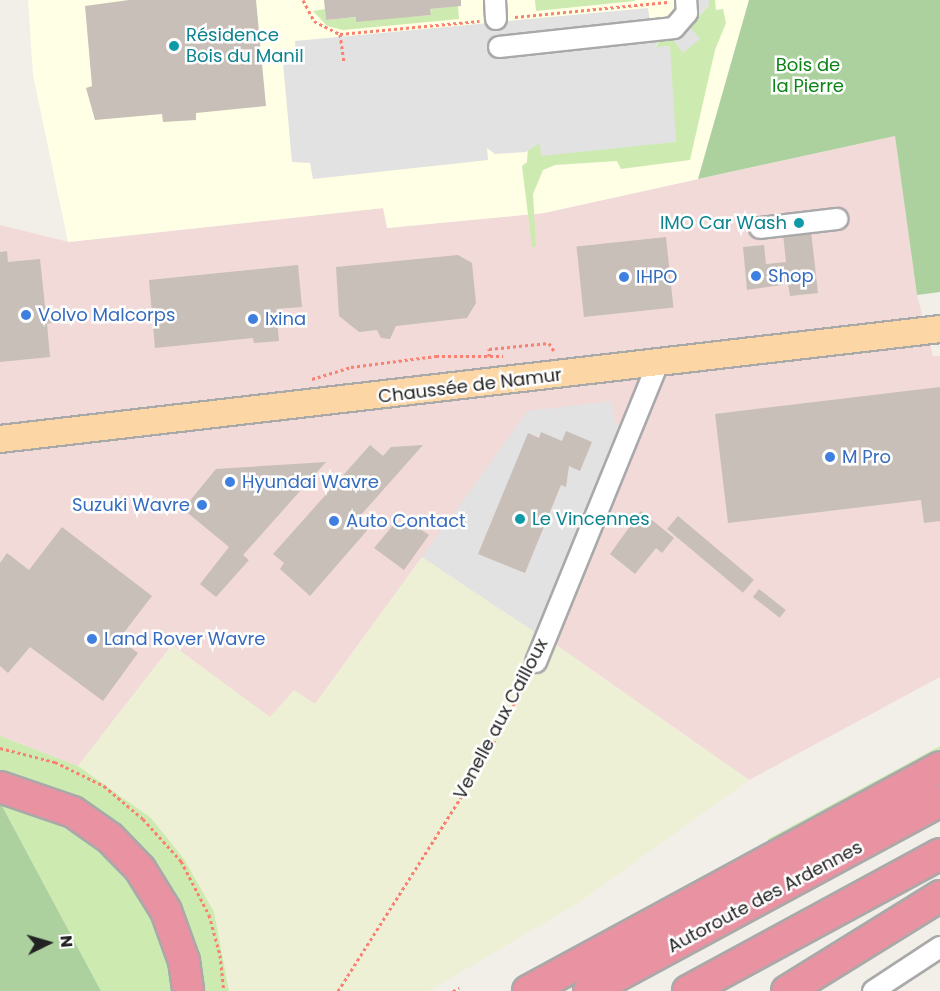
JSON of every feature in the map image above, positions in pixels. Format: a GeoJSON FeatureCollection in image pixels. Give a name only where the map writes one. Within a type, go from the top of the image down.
{"type":"FeatureCollection","features":[{"type":"Feature","properties":{"kind":"highway"},"geometry":{"type":"LineString","coordinates":[[528,991],[940,767]]}},
{"type":"Feature","properties":{"kind":"highway"},"geometry":{"type":"LineString","coordinates":[[0,787],[73,812],[110,838],[140,869],[166,911],[184,961],[188,991]]}},
{"type":"Feature","properties":{"kind":"highway","name":"Autoroute des Ardennes"},"geometry":{"type":"LineString","coordinates":[[589,991],[940,801]]}},
{"type":"Feature","properties":{"kind":"highway"},"geometry":{"type":"LineString","coordinates":[[545,991],[820,844],[890,829]]}},
{"type":"Feature","properties":{"kind":"highway"},"geometry":{"type":"LineString","coordinates":[[688,991],[940,854]]}},
{"type":"Feature","properties":{"kind":"highway"},"geometry":{"type":"LineString","coordinates":[[787,991],[940,896]]}},
{"type":"Feature","properties":{"kind":"main road","name":"Chaussée de Namur"},"geometry":{"type":"LineString","coordinates":[[0,439],[940,329]]}},
{"type":"Feature","properties":{"kind":"street"},"geometry":{"type":"LineString","coordinates":[[499,47],[674,28],[687,13],[679,1]]}},
{"type":"Feature","properties":{"kind":"street"},"geometry":{"type":"LineString","coordinates":[[760,228],[837,219]]}},
{"type":"Feature","properties":{"kind":"street","name":"Venelle aux Cailloux"},"geometry":{"type":"LineString","coordinates":[[536,662],[658,363]]}},
{"type":"Feature","properties":{"kind":"street"},"geometry":{"type":"LineString","coordinates":[[873,991],[940,947]]}},
{"type":"Feature","properties":{"kind":"path"},"geometry":{"type":"LineString","coordinates":[[303,0],[314,21],[340,34],[496,10],[679,1]]}},
{"type":"Feature","properties":{"kind":"path"},"geometry":{"type":"LineString","coordinates":[[340,34],[344,61]]}},
{"type":"Feature","properties":{"kind":"path"},"geometry":{"type":"LineString","coordinates":[[465,362],[489,362],[489,349],[549,343],[554,353]]}},
{"type":"Feature","properties":{"kind":"path"},"geometry":{"type":"LineString","coordinates":[[316,378],[360,365],[451,355],[494,357]]}},
{"type":"Feature","properties":{"kind":"path","name":"Venelle aux Cailloux"},"geometry":{"type":"LineString","coordinates":[[338,991],[482,764],[536,662]]}},
{"type":"Feature","properties":{"kind":"path"},"geometry":{"type":"LineString","coordinates":[[453,991],[459,988]]}},
{"type":"Feature","properties":{"kind":"shaded area"},"geometry":{"type":"Polygon","coordinates":[[[28,0],[749,0],[698,179],[544,213],[387,228],[383,208],[68,242],[33,75],[28,0]]]}},
{"type":"Feature","properties":{"kind":"shaded area"},"geometry":{"type":"Polygon","coordinates":[[[677,0],[709,0],[709,5],[690,27],[700,39],[683,53],[673,39],[659,42],[655,47],[670,46],[676,142],[541,156],[540,143],[526,152],[495,154],[487,148],[488,160],[313,179],[310,163],[292,162],[283,63],[296,61],[295,41],[648,8],[650,23],[671,21],[678,11],[677,0]]]}},
{"type":"Feature","properties":{"kind":"shaded area"},"geometry":{"type":"Polygon","coordinates":[[[895,136],[917,295],[933,356],[940,356],[940,677],[749,780],[549,640],[422,557],[315,704],[271,718],[172,645],[78,766],[0,736],[0,225],[69,242],[384,208],[387,228],[544,213],[895,136]]]}},
{"type":"Feature","properties":{"kind":"shaded area"},"geometry":{"type":"Polygon","coordinates":[[[612,401],[615,423],[622,427],[539,635],[422,557],[528,411],[612,401]],[[566,431],[562,441],[528,434],[479,554],[525,573],[569,466],[580,471],[592,442],[566,431]]]}},
{"type":"Feature","properties":{"kind":"shaded area"},"geometry":{"type":"Polygon","coordinates":[[[422,557],[549,640],[749,780],[578,903],[429,991],[229,991],[228,980],[184,859],[151,818],[78,766],[172,645],[270,717],[294,690],[315,704],[422,557]]]}},
{"type":"Feature","properties":{"kind":"green space"},"geometry":{"type":"Polygon","coordinates":[[[535,0],[635,0],[635,1],[536,11],[535,0]]]}},
{"type":"Feature","properties":{"kind":"green space"},"geometry":{"type":"Polygon","coordinates":[[[709,0],[715,0],[716,10],[723,9],[726,23],[715,50],[690,160],[621,169],[617,161],[555,165],[543,170],[533,194],[536,247],[532,247],[522,166],[527,162],[528,148],[540,142],[542,156],[669,46],[655,48],[659,42],[673,39],[683,52],[690,27],[709,5],[709,0]]]}},
{"type":"Feature","properties":{"kind":"green space","name":"Bois de la Pierre"},"geometry":{"type":"Polygon","coordinates":[[[749,0],[940,0],[940,292],[917,295],[895,136],[698,179],[749,0]]]}},
{"type":"Feature","properties":{"kind":"green space"},"geometry":{"type":"Polygon","coordinates":[[[458,6],[459,19],[343,30],[327,26],[313,11],[325,9],[326,20],[356,17],[356,21],[431,15],[430,9],[458,6]]]}},
{"type":"Feature","properties":{"kind":"green space"},"geometry":{"type":"Polygon","coordinates":[[[0,736],[78,766],[151,818],[184,859],[214,912],[229,991],[198,991],[143,860],[0,777],[0,736]]]}},
{"type":"Feature","properties":{"kind":"green space"},"geometry":{"type":"Polygon","coordinates":[[[940,746],[940,752],[769,847],[768,839],[940,746]]]}},
{"type":"Feature","properties":{"kind":"green space"},"geometry":{"type":"Polygon","coordinates":[[[1,804],[40,815],[75,834],[105,857],[135,891],[153,924],[168,964],[172,991],[101,991],[1,804]]]}},
{"type":"Feature","properties":{"kind":"green space"},"geometry":{"type":"Polygon","coordinates":[[[1,804],[101,991],[0,991],[1,804]]]}},
{"type":"Feature","properties":{"kind":"building","name":"Résidence Bois du Manil"},"geometry":{"type":"Polygon","coordinates":[[[129,0],[256,0],[266,106],[196,113],[196,120],[163,122],[162,114],[95,120],[86,88],[92,86],[85,6],[129,0]]]}},
{"type":"Feature","properties":{"kind":"building"},"geometry":{"type":"Polygon","coordinates":[[[324,0],[461,0],[461,6],[430,9],[431,15],[356,22],[356,17],[326,20],[324,0]]]}},
{"type":"Feature","properties":{"kind":"building"},"geometry":{"type":"Polygon","coordinates":[[[811,231],[818,293],[790,296],[788,284],[747,290],[743,247],[764,245],[766,264],[786,262],[783,234],[811,231]]]}},
{"type":"Feature","properties":{"kind":"building","name":"IHPO"},"geometry":{"type":"Polygon","coordinates":[[[666,237],[673,308],[584,317],[576,246],[666,237]]]}},
{"type":"Feature","properties":{"kind":"building","name":"Volvo Malcorps"},"geometry":{"type":"Polygon","coordinates":[[[7,251],[8,262],[40,259],[45,306],[50,306],[52,323],[47,324],[50,357],[0,362],[0,252],[7,251]]]}},
{"type":"Feature","properties":{"kind":"building"},"geometry":{"type":"Polygon","coordinates":[[[458,255],[472,263],[476,303],[467,318],[396,326],[390,339],[381,338],[377,330],[359,332],[339,316],[336,267],[458,255]]]}},
{"type":"Feature","properties":{"kind":"building"},"geometry":{"type":"Polygon","coordinates":[[[298,265],[302,307],[276,309],[279,341],[254,343],[253,338],[155,348],[149,280],[298,265]]]}},
{"type":"Feature","properties":{"kind":"building","name":"M Pro"},"geometry":{"type":"Polygon","coordinates":[[[940,387],[940,521],[924,523],[921,500],[728,523],[715,414],[940,387]]]}},
{"type":"Feature","properties":{"kind":"building","name":"Le Vincennes"},"geometry":{"type":"Polygon","coordinates":[[[566,431],[592,442],[580,471],[569,466],[566,487],[561,485],[525,573],[478,554],[528,433],[539,438],[541,432],[562,441],[566,431]]]}},
{"type":"Feature","properties":{"kind":"building","name":"Auto Contact"},"geometry":{"type":"Polygon","coordinates":[[[370,445],[383,456],[391,447],[423,445],[360,516],[371,526],[310,596],[280,569],[284,563],[273,554],[370,445]]]}},
{"type":"Feature","properties":{"kind":"building"},"geometry":{"type":"Polygon","coordinates":[[[326,462],[243,555],[249,560],[216,597],[200,584],[229,547],[183,509],[216,469],[326,462]]]}},
{"type":"Feature","properties":{"kind":"building"},"geometry":{"type":"Polygon","coordinates":[[[641,511],[674,538],[662,553],[656,548],[635,574],[610,554],[641,511]]]}},
{"type":"Feature","properties":{"kind":"building"},"geometry":{"type":"Polygon","coordinates":[[[678,516],[754,580],[743,593],[667,529],[678,516]]]}},
{"type":"Feature","properties":{"kind":"building"},"geometry":{"type":"Polygon","coordinates":[[[408,521],[429,535],[404,570],[374,548],[394,524],[401,530],[408,521]]]}},
{"type":"Feature","properties":{"kind":"building"},"geometry":{"type":"Polygon","coordinates":[[[62,527],[152,596],[119,639],[138,653],[103,701],[30,647],[8,673],[0,666],[0,563],[7,553],[29,570],[62,527]]]}},
{"type":"Feature","properties":{"kind":"building"},"geometry":{"type":"Polygon","coordinates":[[[759,589],[786,610],[780,618],[753,597],[759,589]]]}},
{"type":"Feature","properties":{"kind":"place","name":"Résidence Bois du Manil"},"geometry":{"type":"Point","coordinates":[174,46]}},
{"type":"Feature","properties":{"kind":"place","name":"IMO Car Wash"},"geometry":{"type":"Point","coordinates":[799,223]}},
{"type":"Feature","properties":{"kind":"place","name":"Shop"},"geometry":{"type":"Point","coordinates":[756,276]}},
{"type":"Feature","properties":{"kind":"place","name":"IHPO"},"geometry":{"type":"Point","coordinates":[624,277]}},
{"type":"Feature","properties":{"kind":"place","name":"Volvo Malcorps"},"geometry":{"type":"Point","coordinates":[26,315]}},
{"type":"Feature","properties":{"kind":"place","name":"Ixina"},"geometry":{"type":"Point","coordinates":[253,319]}},
{"type":"Feature","properties":{"kind":"place","name":"M Pro"},"geometry":{"type":"Point","coordinates":[830,457]}},
{"type":"Feature","properties":{"kind":"place","name":"Hyundai Wavre"},"geometry":{"type":"Point","coordinates":[230,482]}},
{"type":"Feature","properties":{"kind":"place","name":"Suzuki Wavre"},"geometry":{"type":"Point","coordinates":[202,505]}},
{"type":"Feature","properties":{"kind":"place","name":"Le Vincennes"},"geometry":{"type":"Point","coordinates":[520,519]}},
{"type":"Feature","properties":{"kind":"place","name":"Auto Contact"},"geometry":{"type":"Point","coordinates":[334,521]}},
{"type":"Feature","properties":{"kind":"place","name":"Land Rover Wavre"},"geometry":{"type":"Point","coordinates":[92,639]}}]}
